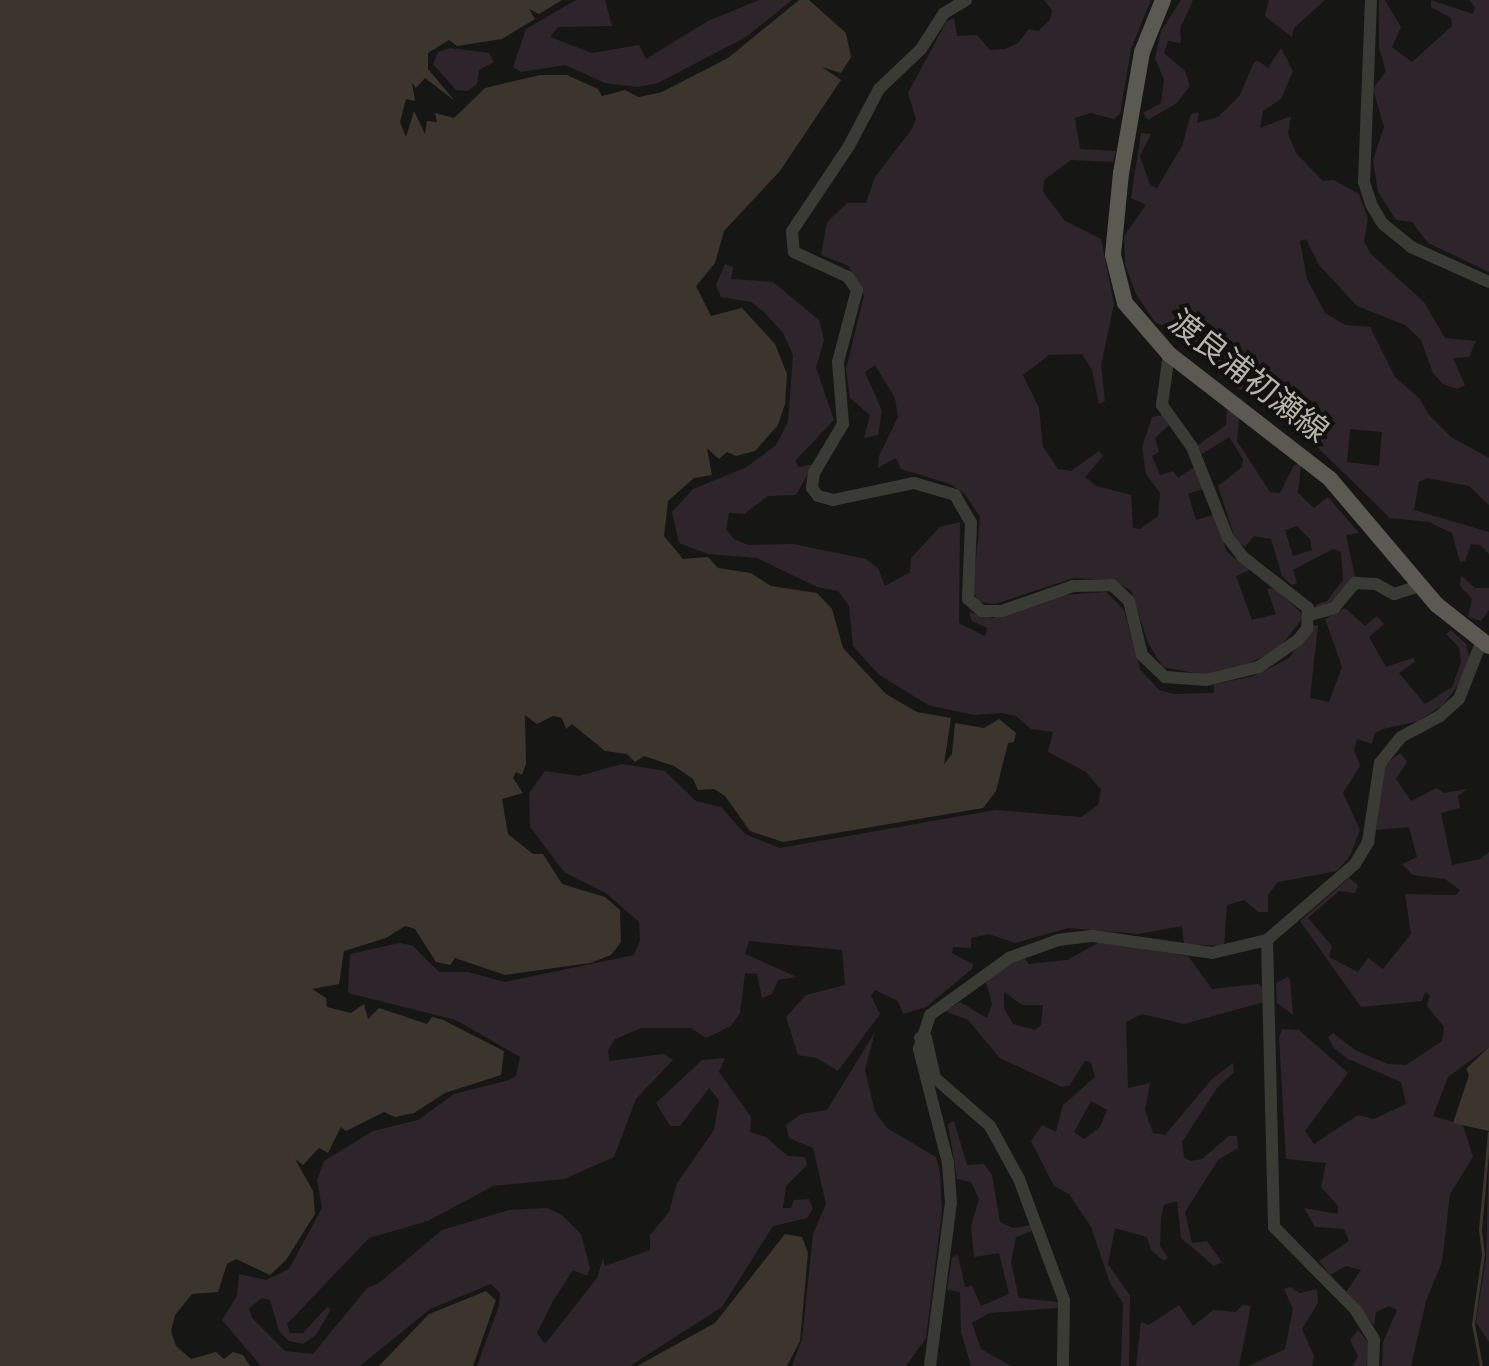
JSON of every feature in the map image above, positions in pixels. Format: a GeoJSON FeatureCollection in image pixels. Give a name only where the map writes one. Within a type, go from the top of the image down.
{"type":"FeatureCollection","features":[{"type":"Feature","properties":{"kind":"main road","name":"渡良浦初瀬線"},"geometry":{"type":"LineString","coordinates":[[1163,0],[1137,71],[1113,255],[1125,303],[1169,354],[1312,462],[1420,586],[1485,645]]}},
{"type":"Feature","properties":{"kind":"street"},"geometry":{"type":"LineString","coordinates":[[966,0],[944,13],[921,49],[879,89],[849,146],[792,231],[794,252],[848,277],[857,290],[838,362],[843,424],[814,473],[812,488],[818,496],[833,500],[914,483],[955,495],[969,513],[965,570],[974,607],[1002,611],[1073,586],[1112,585],[1129,601],[1142,655],[1154,670],[1172,679],[1206,680],[1259,667],[1298,640],[1310,615],[1334,608],[1355,583],[1376,584],[1394,594],[1420,586]]}},
{"type":"Feature","properties":{"kind":"street"},"geometry":{"type":"LineString","coordinates":[[1371,0],[1364,182],[1372,206],[1383,224],[1411,247],[1489,282]]}},
{"type":"Feature","properties":{"kind":"street"},"geometry":{"type":"LineString","coordinates":[[1169,354],[1162,405],[1204,471],[1228,538],[1243,557],[1304,601],[1310,615]]}},
{"type":"Feature","properties":{"kind":"street"},"geometry":{"type":"LineString","coordinates":[[930,1366],[951,1190],[920,1038],[937,1006],[1009,958],[1046,943],[1093,936],[1221,953],[1267,940],[1355,864],[1368,842],[1380,763],[1401,737],[1440,716],[1459,699],[1485,645]]}},
{"type":"Feature","properties":{"kind":"street"},"geometry":{"type":"LineString","coordinates":[[1267,940],[1274,1227],[1355,1309],[1374,1340],[1373,1366]]}},
{"type":"Feature","properties":{"kind":"street"},"geometry":{"type":"LineString","coordinates":[[920,1038],[926,1038],[935,1078],[990,1126],[1019,1179],[1061,1287],[1063,1366]]}},
{"type":"Feature","properties":{"kind":"shaded area"},"geometry":{"type":"Polygon","coordinates":[[[0,0],[562,0],[539,14],[529,9],[535,19],[502,39],[457,46],[449,40],[428,53],[428,69],[455,101],[425,78],[416,88],[412,83],[415,101],[406,99],[400,122],[406,137],[414,111],[425,134],[427,121],[437,122],[435,113],[454,118],[485,88],[540,75],[567,75],[598,89],[602,96],[625,90],[639,97],[662,92],[728,58],[799,0],[809,0],[846,33],[851,57],[841,73],[822,67],[841,80],[780,171],[724,231],[715,263],[696,286],[711,316],[742,308],[775,344],[787,374],[785,404],[778,425],[755,451],[736,456],[727,452],[719,459],[707,448],[712,475],[694,478],[668,501],[664,536],[683,559],[708,557],[718,568],[751,573],[771,586],[817,593],[832,609],[843,648],[886,694],[917,712],[951,718],[944,764],[952,754],[955,723],[984,728],[999,719],[1016,733],[1014,742],[1008,743],[996,791],[983,808],[783,842],[750,831],[725,796],[714,789],[698,790],[693,779],[674,766],[644,756],[635,762],[627,754],[605,751],[572,724],[566,729],[562,718],[553,716],[537,724],[525,715],[526,764],[522,775],[516,772],[513,778],[523,793],[502,799],[508,834],[533,854],[543,854],[562,884],[605,897],[620,910],[621,942],[611,955],[590,963],[505,975],[455,958],[450,965],[436,962],[415,929],[405,926],[386,938],[344,951],[339,984],[312,989],[326,998],[327,1007],[351,1013],[364,1004],[368,1019],[379,1008],[427,1024],[432,1017],[443,1020],[504,1051],[501,1075],[445,1093],[414,1113],[395,1117],[384,1112],[346,1131],[341,1127],[328,1153],[319,1148],[303,1165],[295,1159],[313,1191],[315,1214],[286,1260],[270,1275],[236,1259],[227,1264],[218,1292],[192,1294],[175,1315],[171,1331],[176,1346],[191,1359],[216,1352],[224,1359],[233,1352],[243,1355],[250,1366],[0,1366],[0,0]]]}},
{"type":"Feature","properties":{"kind":"shaded area"},"geometry":{"type":"Polygon","coordinates":[[[576,0],[605,0],[612,26],[558,27],[550,37],[592,53],[639,45],[646,59],[708,21],[759,0],[792,0],[746,37],[658,83],[638,87],[605,83],[565,65],[521,72],[513,67],[526,29],[576,0]]]}},
{"type":"Feature","properties":{"kind":"shaded area"},"geometry":{"type":"Polygon","coordinates":[[[1044,0],[1151,0],[1131,49],[1120,114],[1114,119],[1090,113],[1075,118],[1080,149],[1116,151],[1113,162],[1071,160],[1044,180],[1043,192],[1065,221],[1101,239],[1114,304],[1101,365],[1105,401],[1099,404],[1092,370],[1082,354],[1049,355],[1023,375],[1039,408],[1043,447],[1058,469],[1071,471],[1099,451],[1103,456],[1085,477],[1096,486],[1131,495],[1133,528],[1140,529],[1158,516],[1160,493],[1146,474],[1142,447],[1152,417],[1163,415],[1170,424],[1155,438],[1159,452],[1152,456],[1160,475],[1173,471],[1178,478],[1196,466],[1205,488],[1188,494],[1196,520],[1213,515],[1227,552],[1250,570],[1236,576],[1252,620],[1276,614],[1267,589],[1276,588],[1304,616],[1278,650],[1247,664],[1204,675],[1163,667],[1148,643],[1131,590],[1110,580],[1074,578],[995,604],[979,602],[973,592],[980,517],[965,494],[950,484],[901,469],[896,458],[878,468],[879,456],[898,417],[895,398],[875,365],[865,372],[882,411],[878,435],[864,438],[870,415],[850,398],[846,369],[864,296],[849,266],[821,255],[827,222],[847,203],[866,203],[875,177],[912,129],[916,119],[908,93],[946,22],[954,18],[957,36],[977,35],[990,50],[1005,49],[1018,43],[1029,29],[1038,31],[1050,20],[1052,10],[1044,0]]]}},
{"type":"Feature","properties":{"kind":"shaded area"},"geometry":{"type":"Polygon","coordinates":[[[1181,0],[1193,0],[1180,29],[1181,43],[1168,41],[1164,53],[1185,71],[1190,86],[1177,103],[1148,120],[1143,113],[1161,103],[1164,80],[1155,58],[1161,31],[1181,0]]]}},
{"type":"Feature","properties":{"kind":"shaded area"},"geometry":{"type":"Polygon","coordinates":[[[1269,0],[1325,0],[1294,28],[1292,37],[1265,16],[1269,0]]]}},
{"type":"Feature","properties":{"kind":"shaded area"},"geometry":{"type":"Polygon","coordinates":[[[1379,0],[1385,0],[1401,27],[1392,47],[1412,62],[1452,26],[1451,18],[1431,7],[1431,0],[1473,14],[1475,7],[1469,0],[1489,0],[1489,272],[1428,243],[1412,222],[1396,220],[1378,192],[1373,160],[1384,127],[1373,89],[1386,71],[1379,48],[1379,0]]]}},
{"type":"Feature","properties":{"kind":"shaded area"},"geometry":{"type":"Polygon","coordinates":[[[450,48],[489,53],[494,62],[479,70],[477,84],[468,91],[456,90],[433,64],[438,52],[450,48]]]}},
{"type":"Feature","properties":{"kind":"shaded area"},"geometry":{"type":"Polygon","coordinates":[[[1281,48],[1293,71],[1281,99],[1263,111],[1260,128],[1291,116],[1288,134],[1296,153],[1323,181],[1334,180],[1359,194],[1368,218],[1364,242],[1371,254],[1424,302],[1445,338],[1476,341],[1469,357],[1453,358],[1465,385],[1457,389],[1443,384],[1433,373],[1421,340],[1405,325],[1357,306],[1319,265],[1306,239],[1300,241],[1307,279],[1325,313],[1345,325],[1370,327],[1395,377],[1420,399],[1429,415],[1451,437],[1489,458],[1489,505],[1469,486],[1427,478],[1419,482],[1414,510],[1489,532],[1489,554],[1480,545],[1471,544],[1465,561],[1460,562],[1452,533],[1429,522],[1390,518],[1307,437],[1216,373],[1206,347],[1155,322],[1136,294],[1125,265],[1124,236],[1146,205],[1131,198],[1141,133],[1151,134],[1140,156],[1150,185],[1157,188],[1182,146],[1191,114],[1199,112],[1197,123],[1218,117],[1240,95],[1257,60],[1268,68],[1281,48]],[[1350,429],[1347,462],[1379,466],[1382,432],[1350,429]]]}},
{"type":"Feature","properties":{"kind":"shaded area"},"geometry":{"type":"Polygon","coordinates":[[[725,264],[733,267],[731,279],[773,282],[819,320],[824,340],[816,368],[834,420],[796,460],[798,467],[814,464],[796,495],[768,496],[744,514],[729,513],[726,529],[734,539],[748,545],[793,544],[866,559],[878,568],[885,586],[910,572],[911,558],[940,527],[960,522],[959,623],[985,636],[987,628],[972,621],[969,612],[993,618],[1063,595],[1106,592],[1124,610],[1140,669],[1159,690],[1174,694],[1214,693],[1214,684],[1251,677],[1274,666],[1289,658],[1312,625],[1318,626],[1310,698],[1329,702],[1342,667],[1325,619],[1345,608],[1365,626],[1377,616],[1384,624],[1369,637],[1386,667],[1413,658],[1415,662],[1399,673],[1425,704],[1452,687],[1461,662],[1459,647],[1446,634],[1451,630],[1466,644],[1469,657],[1459,684],[1443,705],[1418,721],[1375,733],[1372,744],[1357,739],[1354,750],[1360,766],[1343,793],[1360,830],[1350,856],[1337,871],[1278,882],[1268,895],[1268,912],[1258,912],[1244,900],[1227,905],[1224,946],[1184,944],[1182,926],[1138,934],[1068,928],[1015,943],[989,934],[971,938],[971,948],[953,947],[952,953],[973,964],[972,969],[926,1007],[903,1014],[898,1001],[875,990],[871,996],[880,1014],[838,1071],[817,1058],[798,1055],[786,1017],[806,995],[845,985],[842,950],[749,941],[745,954],[797,977],[778,980],[772,994],[762,998],[757,974],[745,973],[740,1013],[731,1026],[706,1038],[691,1028],[642,1028],[615,1039],[608,1050],[609,1061],[664,1054],[673,1060],[636,1099],[614,1157],[564,1179],[493,1186],[428,1221],[369,1238],[287,1324],[290,1333],[303,1333],[327,1307],[331,1309],[316,1335],[303,1344],[289,1341],[279,1331],[270,1300],[262,1298],[249,1308],[252,1318],[285,1351],[313,1354],[367,1288],[379,1283],[442,1230],[509,1210],[547,1208],[562,1215],[581,1234],[590,1268],[587,1276],[573,1270],[553,1301],[537,1333],[545,1344],[597,1278],[603,1258],[605,1266],[650,1250],[650,1235],[669,1212],[677,1183],[714,1130],[719,1100],[709,1088],[680,1126],[670,1126],[656,1103],[702,1060],[725,1058],[719,1072],[751,1117],[750,1132],[766,1137],[788,1156],[805,1157],[807,1165],[786,1186],[783,1208],[791,1208],[794,1200],[809,1199],[813,1209],[807,1218],[773,1226],[722,1307],[630,1366],[477,1366],[499,1306],[500,1293],[491,1284],[430,1309],[360,1366],[261,1366],[222,1320],[237,1296],[239,1274],[266,1280],[289,1269],[322,1208],[317,1180],[324,1161],[373,1131],[418,1120],[454,1094],[516,1076],[520,1057],[456,1020],[348,993],[350,954],[400,943],[413,946],[439,972],[468,972],[505,982],[634,955],[640,940],[639,922],[606,893],[564,872],[530,827],[529,793],[545,771],[579,776],[622,764],[665,771],[696,801],[721,807],[745,834],[780,848],[995,810],[1081,817],[1098,805],[1101,790],[1086,772],[1048,752],[1053,732],[1031,729],[1016,716],[1001,713],[974,715],[928,705],[878,674],[853,646],[849,606],[838,591],[817,587],[757,558],[708,554],[679,543],[672,512],[693,489],[747,467],[776,445],[788,422],[793,355],[783,333],[764,312],[751,302],[721,297],[716,285],[725,264]]]}},
{"type":"Feature","properties":{"kind":"shaded area"},"geometry":{"type":"Polygon","coordinates":[[[1227,409],[1239,416],[1237,441],[1270,492],[1280,493],[1294,465],[1301,464],[1298,493],[1314,508],[1328,497],[1359,533],[1346,535],[1355,577],[1320,613],[1315,605],[1327,601],[1343,580],[1341,552],[1333,549],[1293,570],[1297,583],[1292,585],[1282,576],[1271,539],[1254,536],[1245,547],[1236,541],[1218,486],[1242,467],[1243,459],[1229,437],[1202,454],[1197,446],[1226,425],[1227,409]],[[1297,526],[1285,530],[1293,556],[1312,550],[1310,539],[1297,526]]]}},
{"type":"Feature","properties":{"kind":"shaded area"},"geometry":{"type":"Polygon","coordinates":[[[1461,575],[1475,588],[1489,588],[1489,610],[1481,621],[1468,617],[1472,599],[1460,586],[1461,575]]]}},
{"type":"Feature","properties":{"kind":"shaded area"},"geometry":{"type":"Polygon","coordinates":[[[1401,753],[1407,762],[1396,779],[1411,801],[1437,788],[1444,793],[1467,789],[1458,796],[1460,808],[1441,813],[1452,865],[1480,859],[1489,852],[1489,1047],[1448,1077],[1433,1116],[1463,1125],[1473,1157],[1450,1194],[1442,1262],[1426,1301],[1411,1366],[1382,1366],[1383,1342],[1397,1310],[1389,1306],[1376,1312],[1374,1326],[1346,1292],[1361,1270],[1346,1266],[1330,1275],[1319,1261],[1349,1241],[1344,1229],[1315,1227],[1304,1208],[1338,1214],[1338,1206],[1321,1187],[1326,1163],[1286,1159],[1279,1038],[1282,1029],[1299,1030],[1348,1073],[1305,1131],[1314,1144],[1358,1115],[1374,1119],[1406,1104],[1401,1082],[1348,1059],[1334,1048],[1328,1037],[1333,1033],[1355,1050],[1388,1064],[1406,1065],[1442,1041],[1444,1027],[1427,1006],[1430,995],[1425,992],[1422,1001],[1361,1007],[1300,921],[1349,878],[1358,885],[1355,893],[1339,891],[1308,918],[1332,946],[1329,957],[1358,972],[1368,958],[1383,969],[1411,934],[1405,894],[1456,895],[1460,890],[1445,879],[1413,875],[1402,864],[1417,857],[1409,827],[1376,830],[1385,764],[1401,753]]]}},
{"type":"Feature","properties":{"kind":"shaded area"},"geometry":{"type":"Polygon","coordinates":[[[1100,942],[1188,956],[1212,989],[1258,984],[1264,989],[1264,1002],[1184,1024],[1142,1014],[1126,1022],[1128,1088],[1150,1083],[1145,1110],[1153,1133],[1165,1135],[1212,1079],[1233,1063],[1234,1072],[1217,1088],[1182,1142],[1184,1157],[1191,1161],[1202,1159],[1229,1136],[1237,1136],[1238,1148],[1218,1160],[1185,1212],[1192,1243],[1207,1241],[1222,1262],[1214,1266],[1181,1238],[1177,1201],[1164,1205],[1160,1246],[1168,1258],[1164,1261],[1151,1250],[1147,1237],[1115,1228],[1108,1264],[1130,1296],[1129,1366],[1121,1366],[1123,1303],[1110,1283],[1091,1227],[1069,1194],[1054,1186],[1031,1141],[1042,1125],[1056,1132],[1063,1105],[1095,1077],[1091,1062],[1085,1061],[1070,1085],[1062,1087],[1000,1058],[968,1020],[945,1011],[960,1002],[987,1018],[992,1004],[986,982],[1007,966],[1024,958],[1029,964],[1067,960],[1100,942]],[[1004,992],[1004,1008],[1013,1024],[1035,1030],[1041,1025],[1043,1005],[1022,1005],[1004,992]],[[1091,1101],[1074,1132],[1084,1139],[1100,1127],[1107,1110],[1091,1101]]]}},
{"type":"Feature","properties":{"kind":"shaded area"},"geometry":{"type":"Polygon","coordinates":[[[1287,977],[1290,979],[1293,1015],[1277,1003],[1276,983],[1287,977]]]}},
{"type":"Feature","properties":{"kind":"shaded area"},"geometry":{"type":"Polygon","coordinates":[[[875,1032],[865,1070],[875,1112],[887,1128],[936,1157],[940,1173],[942,1211],[926,1338],[906,1366],[792,1366],[802,1339],[813,1234],[826,1204],[813,1148],[789,1138],[786,1125],[801,1114],[827,1110],[875,1032]]]}},
{"type":"Feature","properties":{"kind":"shaded area"},"geometry":{"type":"Polygon","coordinates":[[[1489,1047],[1489,1131],[1453,1123],[1469,1075],[1466,1069],[1489,1047]]]}},
{"type":"Feature","properties":{"kind":"shaded area"},"geometry":{"type":"Polygon","coordinates":[[[954,1121],[967,1165],[984,1164],[992,1175],[1000,1222],[1013,1228],[1031,1225],[1032,1231],[1016,1237],[1011,1263],[1019,1298],[1058,1302],[1058,1308],[989,1313],[972,1323],[981,1349],[1011,1366],[971,1366],[961,1332],[960,1292],[947,1290],[952,1257],[958,1255],[965,1287],[972,1286],[981,1306],[1009,1294],[999,1253],[974,1257],[971,1226],[979,1199],[971,1182],[957,1179],[948,1124],[954,1121]]]}},
{"type":"Feature","properties":{"kind":"shaded area"},"geometry":{"type":"Polygon","coordinates":[[[1489,1157],[1489,1342],[1476,1322],[1486,1258],[1489,1157]]]}},
{"type":"Feature","properties":{"kind":"shaded area"},"geometry":{"type":"Polygon","coordinates":[[[785,1234],[802,1237],[808,1253],[800,1341],[787,1366],[637,1366],[715,1323],[785,1234]]]}},
{"type":"Feature","properties":{"kind":"shaded area"},"geometry":{"type":"Polygon","coordinates":[[[1290,1287],[1300,1293],[1317,1289],[1318,1303],[1302,1329],[1314,1356],[1312,1366],[1248,1366],[1285,1349],[1293,1309],[1284,1289],[1290,1287]]]}},
{"type":"Feature","properties":{"kind":"shaded area"},"geometry":{"type":"Polygon","coordinates":[[[486,1291],[496,1300],[473,1366],[379,1366],[429,1314],[486,1291]]]}},
{"type":"Feature","properties":{"kind":"shaded area"},"geometry":{"type":"Polygon","coordinates":[[[1179,1305],[1193,1326],[1213,1310],[1236,1312],[1242,1305],[1251,1306],[1239,1366],[1136,1366],[1141,1322],[1149,1325],[1179,1305]]]}},
{"type":"Feature","properties":{"kind":"shaded area"},"geometry":{"type":"Polygon","coordinates":[[[1358,1330],[1370,1344],[1366,1366],[1353,1366],[1358,1356],[1350,1340],[1358,1330]]]}},
{"type":"Feature","properties":{"kind":"waterway"},"geometry":{"type":"LineString","coordinates":[[1481,1366],[1473,1324],[1483,1254],[1480,1229],[1489,1132]]}}]}
